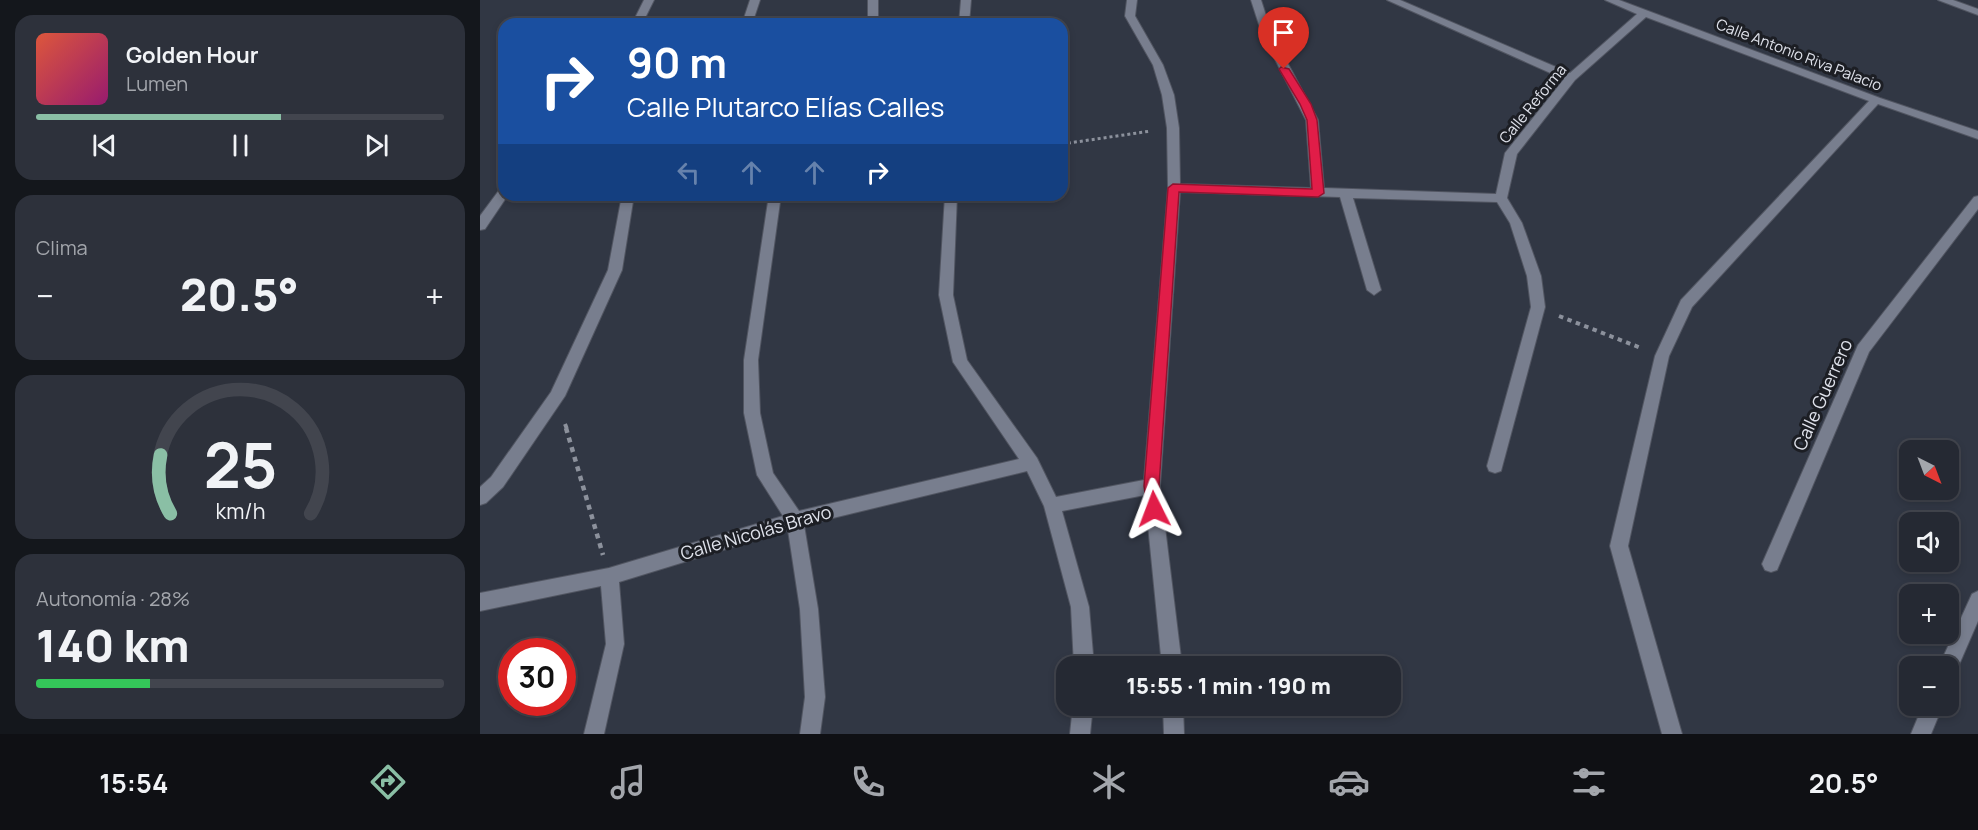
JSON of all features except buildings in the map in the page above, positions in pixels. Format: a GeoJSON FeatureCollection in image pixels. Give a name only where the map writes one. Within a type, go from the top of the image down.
{"type":"FeatureCollection","features":[{"type":"Feature","properties":{"kind":"street"},"geometry":{"type":"LineString","coordinates":[[640,18],[649,0]]}},
{"type":"Feature","properties":{"kind":"street"},"geometry":{"type":"LineString","coordinates":[[749,18],[755,0]]}},
{"type":"Feature","properties":{"kind":"street"},"geometry":{"type":"LineString","coordinates":[[873,0],[873,18]]}},
{"type":"Feature","properties":{"kind":"street"},"geometry":{"type":"LineString","coordinates":[[964,18],[966,0]]}},
{"type":"Feature","properties":{"kind":"street"},"geometry":{"type":"LineString","coordinates":[[1132,0],[1130,16],[1158,65],[1168,94],[1173,128],[1173,188],[1152,486],[1171,656]]}},
{"type":"Feature","properties":{"kind":"street"},"geometry":{"type":"LineString","coordinates":[[1256,0],[1267,34],[1312,120],[1318,193]]}},
{"type":"Feature","properties":{"kind":"street"},"geometry":{"type":"LineString","coordinates":[[1392,0],[1571,78]]}},
{"type":"Feature","properties":{"kind":"street","name":"Calle Antonio Riva Palacio"},"geometry":{"type":"LineString","coordinates":[[1610,0],[1876,100],[1978,135]]}},
{"type":"Feature","properties":{"kind":"street"},"geometry":{"type":"LineString","coordinates":[[1943,0],[1978,12]]}},
{"type":"Feature","properties":{"kind":"street","name":"Calle Reforma"},"geometry":{"type":"LineString","coordinates":[[1501,198],[1511,153],[1571,78],[1644,13]]}},
{"type":"Feature","properties":{"kind":"street"},"geometry":{"type":"LineString","coordinates":[[1672,734],[1619,546],[1662,356],[1686,304],[1876,100]]}},
{"type":"Feature","properties":{"kind":"street"},"geometry":{"type":"LineString","coordinates":[[1173,188],[1501,198],[1516,222],[1534,276],[1538,308],[1495,466]]}},
{"type":"Feature","properties":{"kind":"street"},"geometry":{"type":"LineString","coordinates":[[1345,193],[1374,290]]}},
{"type":"Feature","properties":{"kind":"street"},"geometry":{"type":"LineString","coordinates":[[480,226],[498,200]]}},
{"type":"Feature","properties":{"kind":"street","name":"Calle Guerrero"},"geometry":{"type":"LineString","coordinates":[[1771,564],[1863,349],[1978,200]]}},
{"type":"Feature","properties":{"kind":"street"},"geometry":{"type":"LineString","coordinates":[[480,498],[497,482],[557,396],[615,270],[627,201]]}},
{"type":"Feature","properties":{"kind":"street"},"geometry":{"type":"LineString","coordinates":[[774,201],[751,360],[752,413],[765,475],[795,520],[809,609],[814,697],[810,734]]}},
{"type":"Feature","properties":{"kind":"street"},"geometry":{"type":"LineString","coordinates":[[951,201],[946,295],[960,362],[1031,463],[1052,505],[1080,607],[1083,656]]}},
{"type":"Feature","properties":{"kind":"street","name":"Calle Nicolás Bravo"},"geometry":{"type":"LineString","coordinates":[[480,602],[609,576],[795,520],[1031,463]]}},
{"type":"Feature","properties":{"kind":"street"},"geometry":{"type":"LineString","coordinates":[[1052,505],[1152,486]]}},
{"type":"Feature","properties":{"kind":"street"},"geometry":{"type":"LineString","coordinates":[[594,734],[615,644],[609,576]]}},
{"type":"Feature","properties":{"kind":"street"},"geometry":{"type":"LineString","coordinates":[[1954,656],[1973,621],[1978,600]]}},
{"type":"Feature","properties":{"kind":"street"},"geometry":{"type":"LineString","coordinates":[[1080,734],[1082,716]]}},
{"type":"Feature","properties":{"kind":"street"},"geometry":{"type":"LineString","coordinates":[[1173,716],[1174,734]]}},
{"type":"Feature","properties":{"kind":"street"},"geometry":{"type":"LineString","coordinates":[[1921,734],[1928,716]]}},
{"type":"Feature","properties":{"kind":"path"},"geometry":{"type":"LineString","coordinates":[[1068,143],[1173,128]]}},
{"type":"Feature","properties":{"kind":"path"},"geometry":{"type":"LineString","coordinates":[[1538,308],[1662,356]]}},
{"type":"Feature","properties":{"kind":"path"},"geometry":{"type":"LineString","coordinates":[[557,396],[609,576]]}},
{"type":"Feature","properties":{"kind":"route"},"geometry":{"type":"LineString","coordinates":[[1154,509],[1152,486],[1173,188],[1318,193],[1312,120],[1284,69]]}}]}
